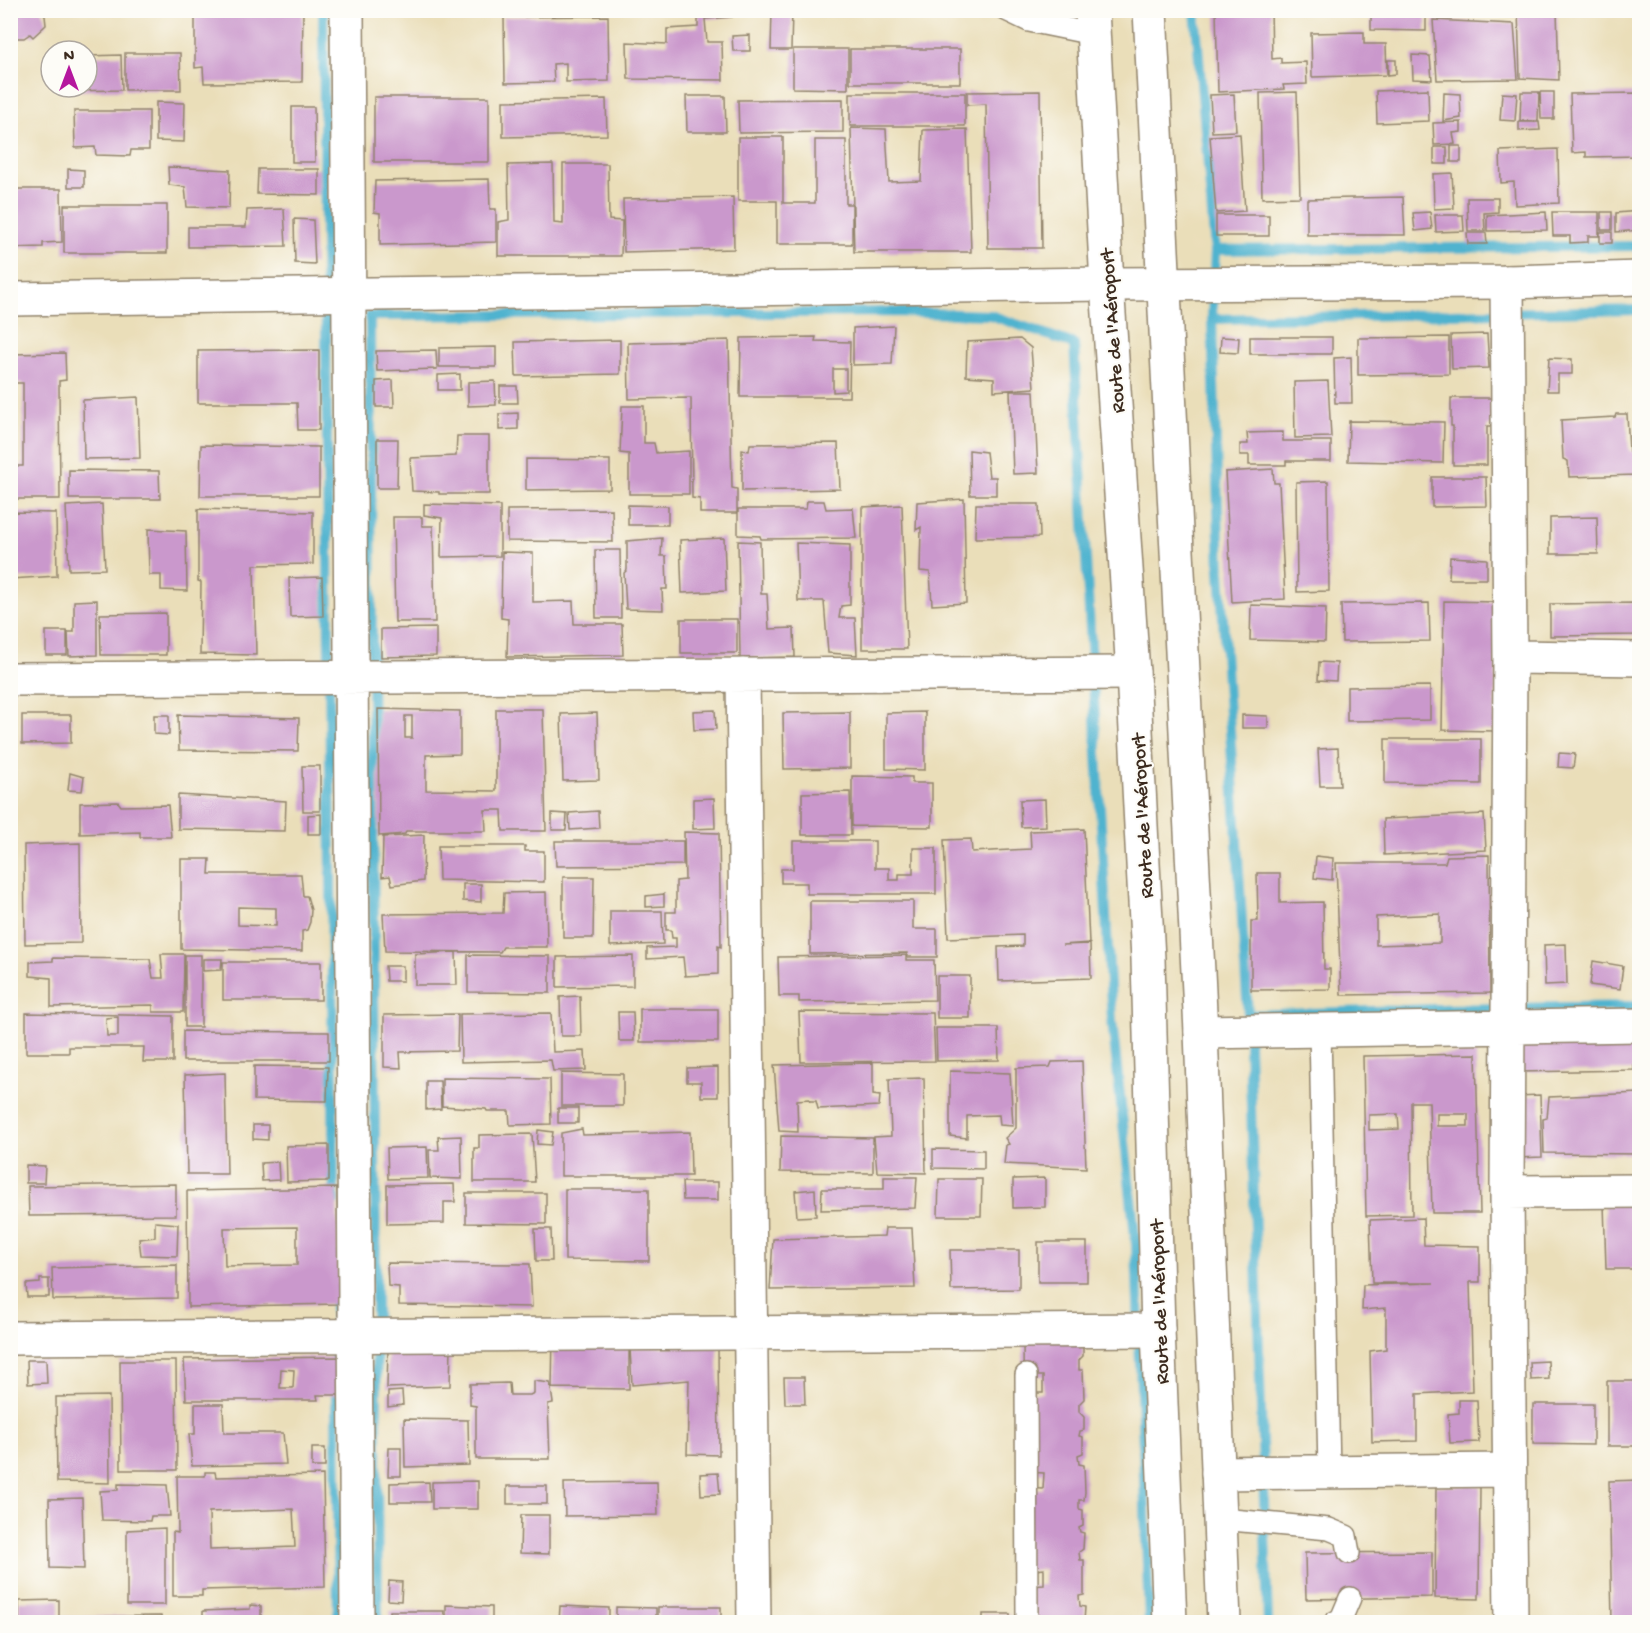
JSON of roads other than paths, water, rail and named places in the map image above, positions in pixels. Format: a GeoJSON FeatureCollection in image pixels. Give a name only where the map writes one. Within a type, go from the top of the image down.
{"type":"FeatureCollection","features":[{"type":"Feature","properties":{"kind":"main road"},"geometry":{"type":"LineString","coordinates":[[347,10],[357,1623]]}},
{"type":"Feature","properties":{"kind":"main road"},"geometry":{"type":"LineString","coordinates":[[1150,10],[1202,1032],[1224,1623]]}},
{"type":"Feature","properties":{"kind":"main road","name":"Route de l'Aéroport"},"geometry":{"type":"LineString","coordinates":[[1093,22],[1107,284],[1134,674],[1148,958],[1158,1329],[1170,1623]]}},
{"type":"Feature","properties":{"kind":"main road"},"geometry":{"type":"LineString","coordinates":[[10,298],[1107,284],[1507,282],[1640,278]]}},
{"type":"Feature","properties":{"kind":"main road"},"geometry":{"type":"LineString","coordinates":[[1507,282],[1510,657],[1507,1192],[1511,1623]]}},
{"type":"Feature","properties":{"kind":"main road"},"geometry":{"type":"LineString","coordinates":[[1510,657],[1640,659]]}},
{"type":"Feature","properties":{"kind":"main road"},"geometry":{"type":"LineString","coordinates":[[10,679],[1134,674]]}},
{"type":"Feature","properties":{"kind":"main road"},"geometry":{"type":"LineString","coordinates":[[743,675],[754,1623]]}},
{"type":"Feature","properties":{"kind":"main road"},"geometry":{"type":"LineString","coordinates":[[1202,1032],[1640,1025]]}},
{"type":"Feature","properties":{"kind":"main road"},"geometry":{"type":"LineString","coordinates":[[1507,1192],[1640,1191]]}},
{"type":"Feature","properties":{"kind":"main road"},"geometry":{"type":"LineString","coordinates":[[10,1338],[1158,1329]]}},
{"type":"Feature","properties":{"kind":"main road"},"geometry":{"type":"LineString","coordinates":[[1218,1473],[1509,1470]]}},
{"type":"Feature","properties":{"kind":"lane"},"geometry":{"type":"LineString","coordinates":[[1006,10],[1029,21],[1093,22]]}},
{"type":"Feature","properties":{"kind":"lane"},"geometry":{"type":"LineString","coordinates":[[1320,1030],[1329,1472]]}},
{"type":"Feature","properties":{"kind":"lane"},"geometry":{"type":"LineString","coordinates":[[1026,1375],[1028,1623]]}},
{"type":"Feature","properties":{"kind":"lane"},"geometry":{"type":"LineString","coordinates":[[1221,1519],[1329,1529],[1346,1536],[1349,1553]]}},
{"type":"Feature","properties":{"kind":"lane"},"geometry":{"type":"LineString","coordinates":[[1335,1623],[1341,1619],[1350,1598]]}},
{"type":"Feature","properties":{"kind":"waterway"},"geometry":{"type":"LineString","coordinates":[[323,10],[334,1202]]}},
{"type":"Feature","properties":{"kind":"waterway"},"geometry":{"type":"LineString","coordinates":[[1195,10],[1215,250],[1212,319],[1220,571],[1248,1015],[1268,1622]]}},
{"type":"Feature","properties":{"kind":"waterway"},"geometry":{"type":"LineString","coordinates":[[1215,250],[1640,246]]}},
{"type":"Feature","properties":{"kind":"waterway"},"geometry":{"type":"LineString","coordinates":[[1212,319],[1640,310]]}},
{"type":"Feature","properties":{"kind":"waterway"},"geometry":{"type":"LineString","coordinates":[[378,1622],[370,316],[893,312],[990,315],[1074,344],[1112,1021],[1136,1245],[1149,1622]]}},
{"type":"Feature","properties":{"kind":"waterway"},"geometry":{"type":"LineString","coordinates":[[1248,1015],[1640,1006]]}},
{"type":"Feature","properties":{"kind":"waterway"},"geometry":{"type":"LineString","coordinates":[[335,1290],[338,1622]]}}]}
